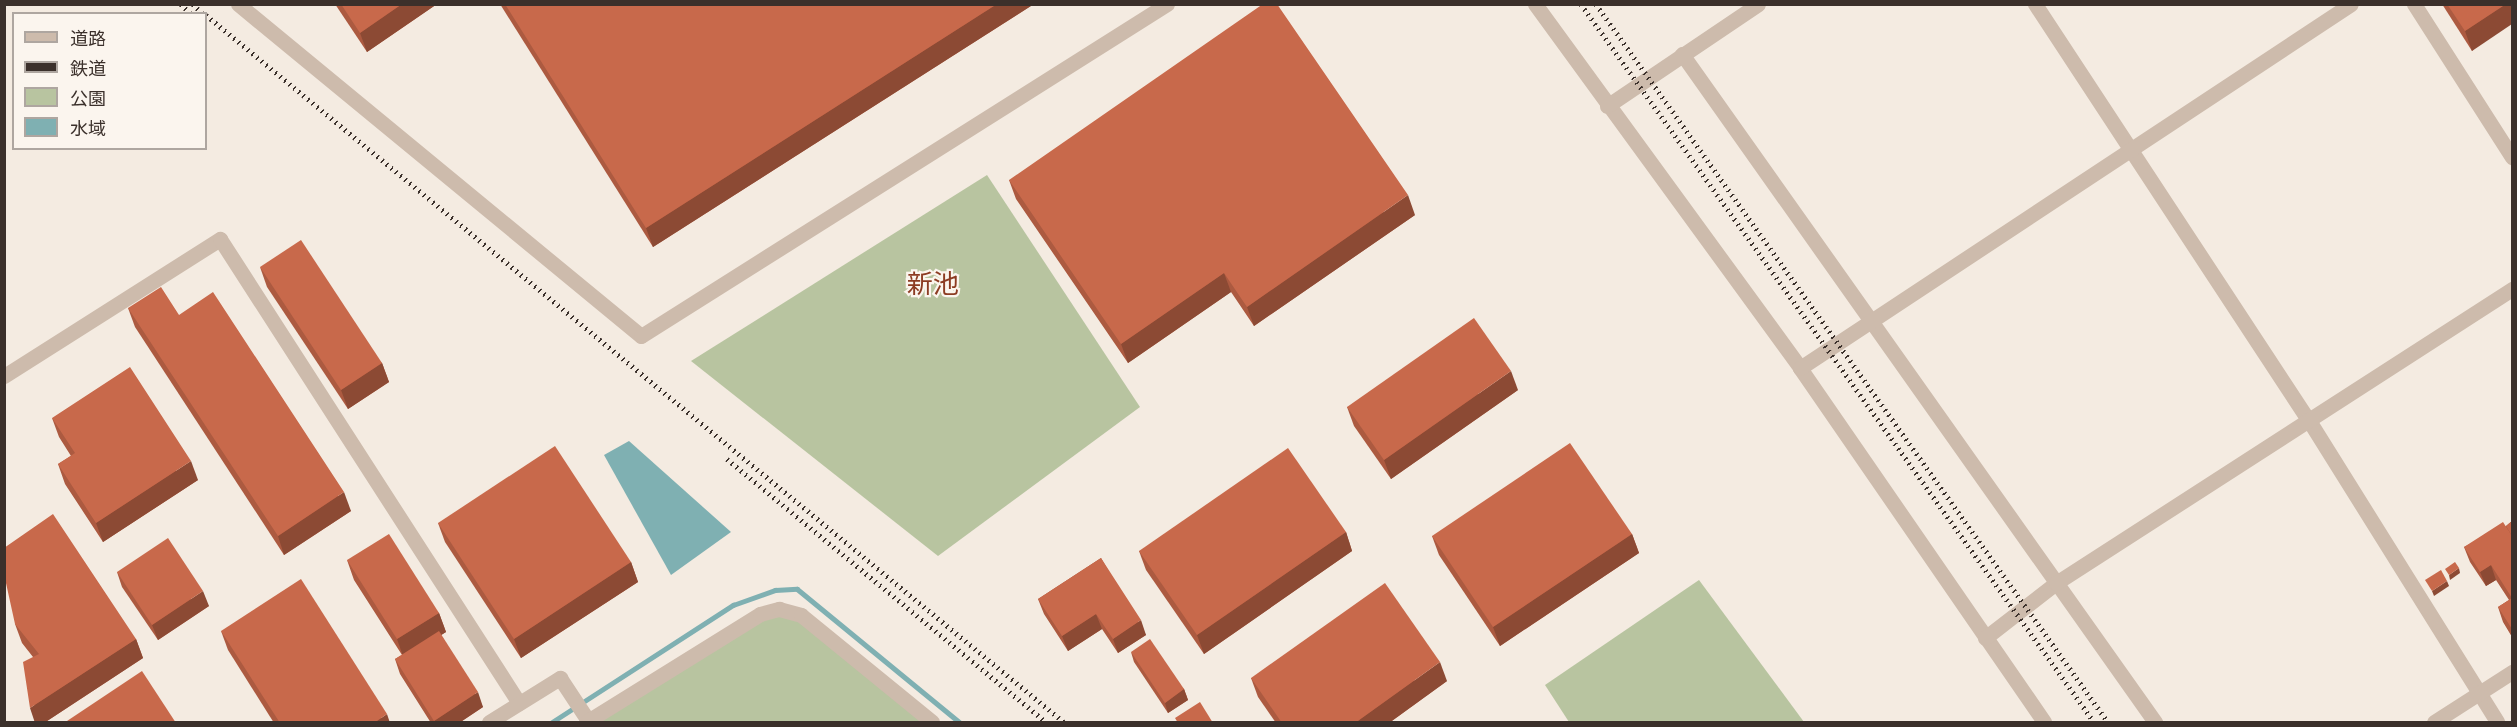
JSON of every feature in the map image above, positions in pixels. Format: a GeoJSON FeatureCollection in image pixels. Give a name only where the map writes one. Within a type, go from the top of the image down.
{"type":"FeatureCollection","features":[{"type":"Feature","properties":{"kind":"street"},"geometry":{"type":"LineString","coordinates":[[238,4],[641,336],[1167,4]]}},
{"type":"Feature","properties":{"kind":"street"},"geometry":{"type":"LineString","coordinates":[[1535,4],[1607,106],[1800,368],[2044,723]]}},
{"type":"Feature","properties":{"kind":"street"},"geometry":{"type":"LineString","coordinates":[[1607,106],[1758,4]]}},
{"type":"Feature","properties":{"kind":"street"},"geometry":{"type":"LineString","coordinates":[[2035,4],[2128,149],[2308,419],[2497,723]]}},
{"type":"Feature","properties":{"kind":"street"},"geometry":{"type":"LineString","coordinates":[[1800,368],[1865,321],[2351,4]]}},
{"type":"Feature","properties":{"kind":"street"},"geometry":{"type":"LineString","coordinates":[[2414,4],[2512,157]]}},
{"type":"Feature","properties":{"kind":"street"},"geometry":{"type":"LineString","coordinates":[[1682,54],[1865,321],[2155,723]]}},
{"type":"Feature","properties":{"kind":"street"},"geometry":{"type":"LineString","coordinates":[[4,376],[220,239],[519,703]]}},
{"type":"Feature","properties":{"kind":"street"},"geometry":{"type":"LineString","coordinates":[[1985,638],[2056,583],[2512,289]]}},
{"type":"Feature","properties":{"kind":"street"},"geometry":{"type":"LineString","coordinates":[[489,723],[560,678],[588,722],[760,614],[779,609],[801,615],[932,723]]}},
{"type":"Feature","properties":{"kind":"street"},"geometry":{"type":"LineString","coordinates":[[2434,723],[2512,672]]}},
{"type":"Feature","properties":{"kind":"green space"},"geometry":{"type":"Polygon","coordinates":[[[987,175],[1140,407],[938,556],[691,361],[987,175]]]}},
{"type":"Feature","properties":{"kind":"green space"},"geometry":{"type":"Polygon","coordinates":[[[1699,580],[1804,722],[1569,722],[1545,685],[1699,580]]]}},
{"type":"Feature","properties":{"kind":"green space"},"geometry":{"type":"Polygon","coordinates":[[[787,611],[922,722],[598,722],[760,614],[787,611]]]}},
{"type":"Feature","properties":{"kind":"water"},"geometry":{"type":"Polygon","coordinates":[[[629,441],[731,532],[671,575],[604,455],[629,441]]]}},
{"type":"Feature","properties":{"kind":"building"},"geometry":{"type":"Polygon","coordinates":[[[341,4],[402,4],[360,33],[341,4]]]}},
{"type":"Feature","properties":{"kind":"building"},"geometry":{"type":"Polygon","coordinates":[[[505,4],[997,4],[646,228],[505,4]]]}},
{"type":"Feature","properties":{"kind":"building"},"geometry":{"type":"Polygon","coordinates":[[[1263,4],[1277,4],[1408,195],[1247,307],[1224,273],[1121,344],[1009,180],[1263,4]]]}},
{"type":"Feature","properties":{"kind":"building"},"geometry":{"type":"Polygon","coordinates":[[[2447,4],[2506,4],[2465,31],[2447,4]]]}},
{"type":"Feature","properties":{"kind":"building"},"geometry":{"type":"Polygon","coordinates":[[[301,240],[382,363],[341,390],[260,267],[301,240]]]}},
{"type":"Feature","properties":{"kind":"building"},"geometry":{"type":"Polygon","coordinates":[[[161,287],[179,315],[213,292],[344,492],[278,536],[128,308],[161,287]]]}},
{"type":"Feature","properties":{"kind":"building"},"geometry":{"type":"Polygon","coordinates":[[[1474,318],[1511,371],[1384,460],[1347,407],[1474,318]]]}},
{"type":"Feature","properties":{"kind":"building"},"geometry":{"type":"Polygon","coordinates":[[[130,367],[191,461],[96,523],[58,464],[75,453],[52,418],[130,367]]]}},
{"type":"Feature","properties":{"kind":"building"},"geometry":{"type":"Polygon","coordinates":[[[1570,443],[1632,534],[1493,627],[1432,536],[1570,443]]]}},
{"type":"Feature","properties":{"kind":"building"},"geometry":{"type":"Polygon","coordinates":[[[555,446],[631,562],[514,639],[438,523],[555,446]]]}},
{"type":"Feature","properties":{"kind":"building"},"geometry":{"type":"Polygon","coordinates":[[[1288,448],[1346,532],[1197,635],[1139,551],[1288,448]]]}},
{"type":"Feature","properties":{"kind":"building"},"geometry":{"type":"Polygon","coordinates":[[[53,514],[136,639],[30,708],[23,662],[39,654],[15,624],[4,574],[4,548],[53,514]]]}},
{"type":"Feature","properties":{"kind":"building"},"geometry":{"type":"Polygon","coordinates":[[[2512,521],[2512,536],[2506,526],[2512,521]]]}},
{"type":"Feature","properties":{"kind":"building"},"geometry":{"type":"Polygon","coordinates":[[[2503,522],[2512,536],[2512,598],[2491,565],[2480,572],[2464,547],[2503,522]]]}},
{"type":"Feature","properties":{"kind":"building"},"geometry":{"type":"Polygon","coordinates":[[[389,534],[439,613],[397,639],[347,560],[389,534]]]}},
{"type":"Feature","properties":{"kind":"building"},"geometry":{"type":"Polygon","coordinates":[[[168,538],[203,591],[152,625],[117,572],[168,538]]]}},
{"type":"Feature","properties":{"kind":"building"},"geometry":{"type":"Polygon","coordinates":[[[1101,558],[1141,620],[1113,639],[1096,614],[1062,636],[1038,599],[1101,558]]]}},
{"type":"Feature","properties":{"kind":"building"},"geometry":{"type":"Polygon","coordinates":[[[2455,562],[2459,568],[2449,575],[2445,569],[2455,562]]]}},
{"type":"Feature","properties":{"kind":"building"},"geometry":{"type":"Polygon","coordinates":[[[2441,570],[2447,581],[2432,591],[2425,580],[2441,570]]]}},
{"type":"Feature","properties":{"kind":"building"},"geometry":{"type":"Polygon","coordinates":[[[301,579],[387,714],[374,723],[280,723],[221,631],[301,579]]]}},
{"type":"Feature","properties":{"kind":"building"},"geometry":{"type":"Polygon","coordinates":[[[1385,583],[1440,662],[1355,723],[1282,723],[1251,678],[1385,583]]]}},
{"type":"Feature","properties":{"kind":"building"},"geometry":{"type":"Polygon","coordinates":[[[2512,598],[2512,629],[2498,607],[2512,598]]]}},
{"type":"Feature","properties":{"kind":"building"},"geometry":{"type":"Polygon","coordinates":[[[439,631],[478,692],[434,721],[395,659],[439,631]]]}},
{"type":"Feature","properties":{"kind":"building"},"geometry":{"type":"Polygon","coordinates":[[[1150,639],[1184,689],[1165,703],[1131,652],[1150,639]]]}},
{"type":"Feature","properties":{"kind":"building"},"geometry":{"type":"Polygon","coordinates":[[[142,671],[176,723],[64,723],[142,671]]]}},
{"type":"Feature","properties":{"kind":"building"},"geometry":{"type":"Polygon","coordinates":[[[1200,702],[1213,723],[1178,723],[1175,718],[1200,702]]]}},
{"type":"Feature","properties":{"kind":"waterway"},"geometry":{"type":"LineString","coordinates":[[552,722],[733,605],[775,590],[797,589],[959,722]]}},
{"type":"Feature","properties":{"kind":"railway"},"geometry":{"type":"LineString","coordinates":[[181,4],[189,12]]}},
{"type":"Feature","properties":{"kind":"railway"},"geometry":{"type":"LineString","coordinates":[[193,4],[201,12]]}},
{"type":"Feature","properties":{"kind":"railway"},"geometry":{"type":"LineString","coordinates":[[1581,4],[2094,722]]}},
{"type":"Feature","properties":{"kind":"railway"},"geometry":{"type":"LineString","coordinates":[[1596,4],[2108,722]]}},
{"type":"Feature","properties":{"kind":"railway"},"geometry":{"type":"LineString","coordinates":[[207,16],[1064,722]]}},
{"type":"Feature","properties":{"kind":"railway"},"geometry":{"type":"LineString","coordinates":[[727,459],[1046,722]]}},
{"type":"Feature","properties":{"kind":"district","name":"新池"},"geometry":{"type":"Point","coordinates":[933,284]}}]}
